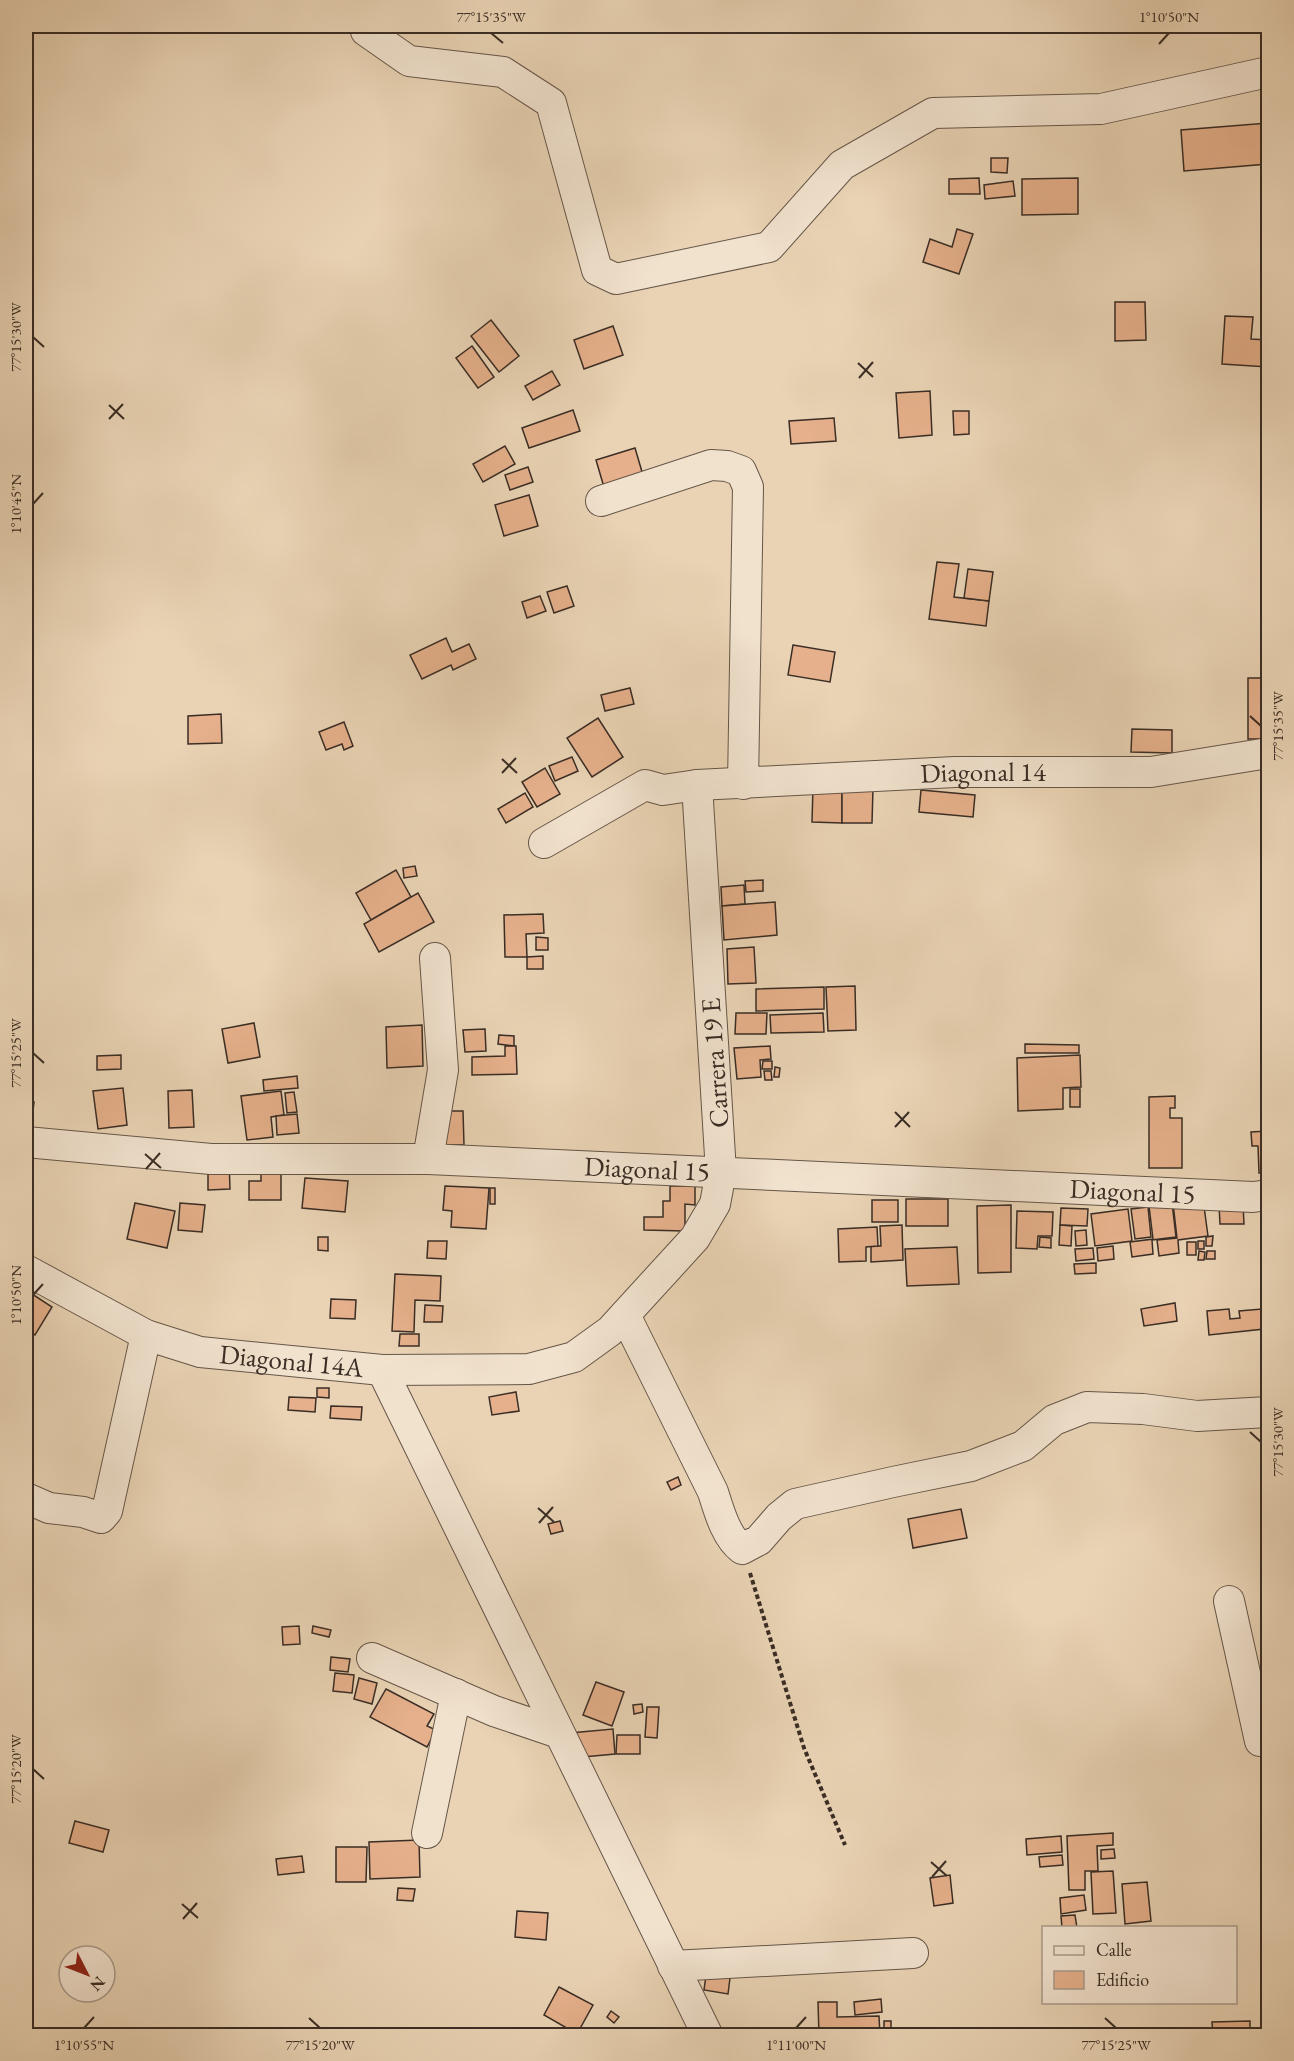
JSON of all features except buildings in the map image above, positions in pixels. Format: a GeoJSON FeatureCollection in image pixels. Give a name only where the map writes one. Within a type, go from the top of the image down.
{"type":"FeatureCollection","features":[{"type":"Feature","properties":{"kind":"street"},"geometry":{"type":"LineString","coordinates":[[366,26],[366,31],[409,61],[503,72],[551,103],[597,270],[616,279],[769,247],[842,165],[933,113],[1101,110],[1269,72]]}},
{"type":"Feature","properties":{"kind":"street"},"geometry":{"type":"LineString","coordinates":[[601,501],[711,465],[727,466],[741,471],[748,487],[743,784]]}},
{"type":"Feature","properties":{"kind":"street","name":"Diagonal 14"},"geometry":{"type":"LineString","coordinates":[[544,843],[645,785],[663,790],[697,784],[743,784],[955,772],[1151,772],[1269,753]]}},
{"type":"Feature","properties":{"kind":"street","name":"Carrera 19 E"},"geometry":{"type":"LineString","coordinates":[[574,1357],[610,1331],[695,1238],[715,1204],[722,1172],[697,784]]}},
{"type":"Feature","properties":{"kind":"street"},"geometry":{"type":"LineString","coordinates":[[428,1159],[443,1070],[435,958]]}},
{"type":"Feature","properties":{"kind":"street","name":"Diagonal 15"},"geometry":{"type":"LineString","coordinates":[[26,1142],[211,1158],[428,1159],[1253,1197],[1269,1195]]}},
{"type":"Feature","properties":{"kind":"street","name":"Diagonal 14A"},"geometry":{"type":"LineString","coordinates":[[26,1270],[146,1335],[200,1352],[382,1370],[529,1369],[574,1357]]}},
{"type":"Feature","properties":{"kind":"street"},"geometry":{"type":"LineString","coordinates":[[625,1315],[713,1492],[719,1512],[735,1544],[742,1549],[759,1540],[779,1517],[795,1504],[971,1466],[1023,1446],[1054,1420],[1087,1407],[1143,1409],[1197,1416],[1269,1412]]}},
{"type":"Feature","properties":{"kind":"street"},"geometry":{"type":"LineString","coordinates":[[26,1498],[49,1508],[83,1512],[101,1518],[106,1511],[146,1335]]}},
{"type":"Feature","properties":{"kind":"street"},"geometry":{"type":"LineString","coordinates":[[382,1370],[708,2036]]}},
{"type":"Feature","properties":{"kind":"street"},"geometry":{"type":"LineString","coordinates":[[1229,1601],[1260,1741],[1269,1741]]}},
{"type":"Feature","properties":{"kind":"street"},"geometry":{"type":"LineString","coordinates":[[372,1658],[494,1711],[559,1733]]}},
{"type":"Feature","properties":{"kind":"street"},"geometry":{"type":"LineString","coordinates":[[427,1833],[456,1694]]}},
{"type":"Feature","properties":{"kind":"street"},"geometry":{"type":"LineString","coordinates":[[673,1966],[913,1953]]}},
{"type":"Feature","properties":{"kind":"path"},"geometry":{"type":"LineString","coordinates":[[742,1549],[804,1748],[845,1845]]}}]}
